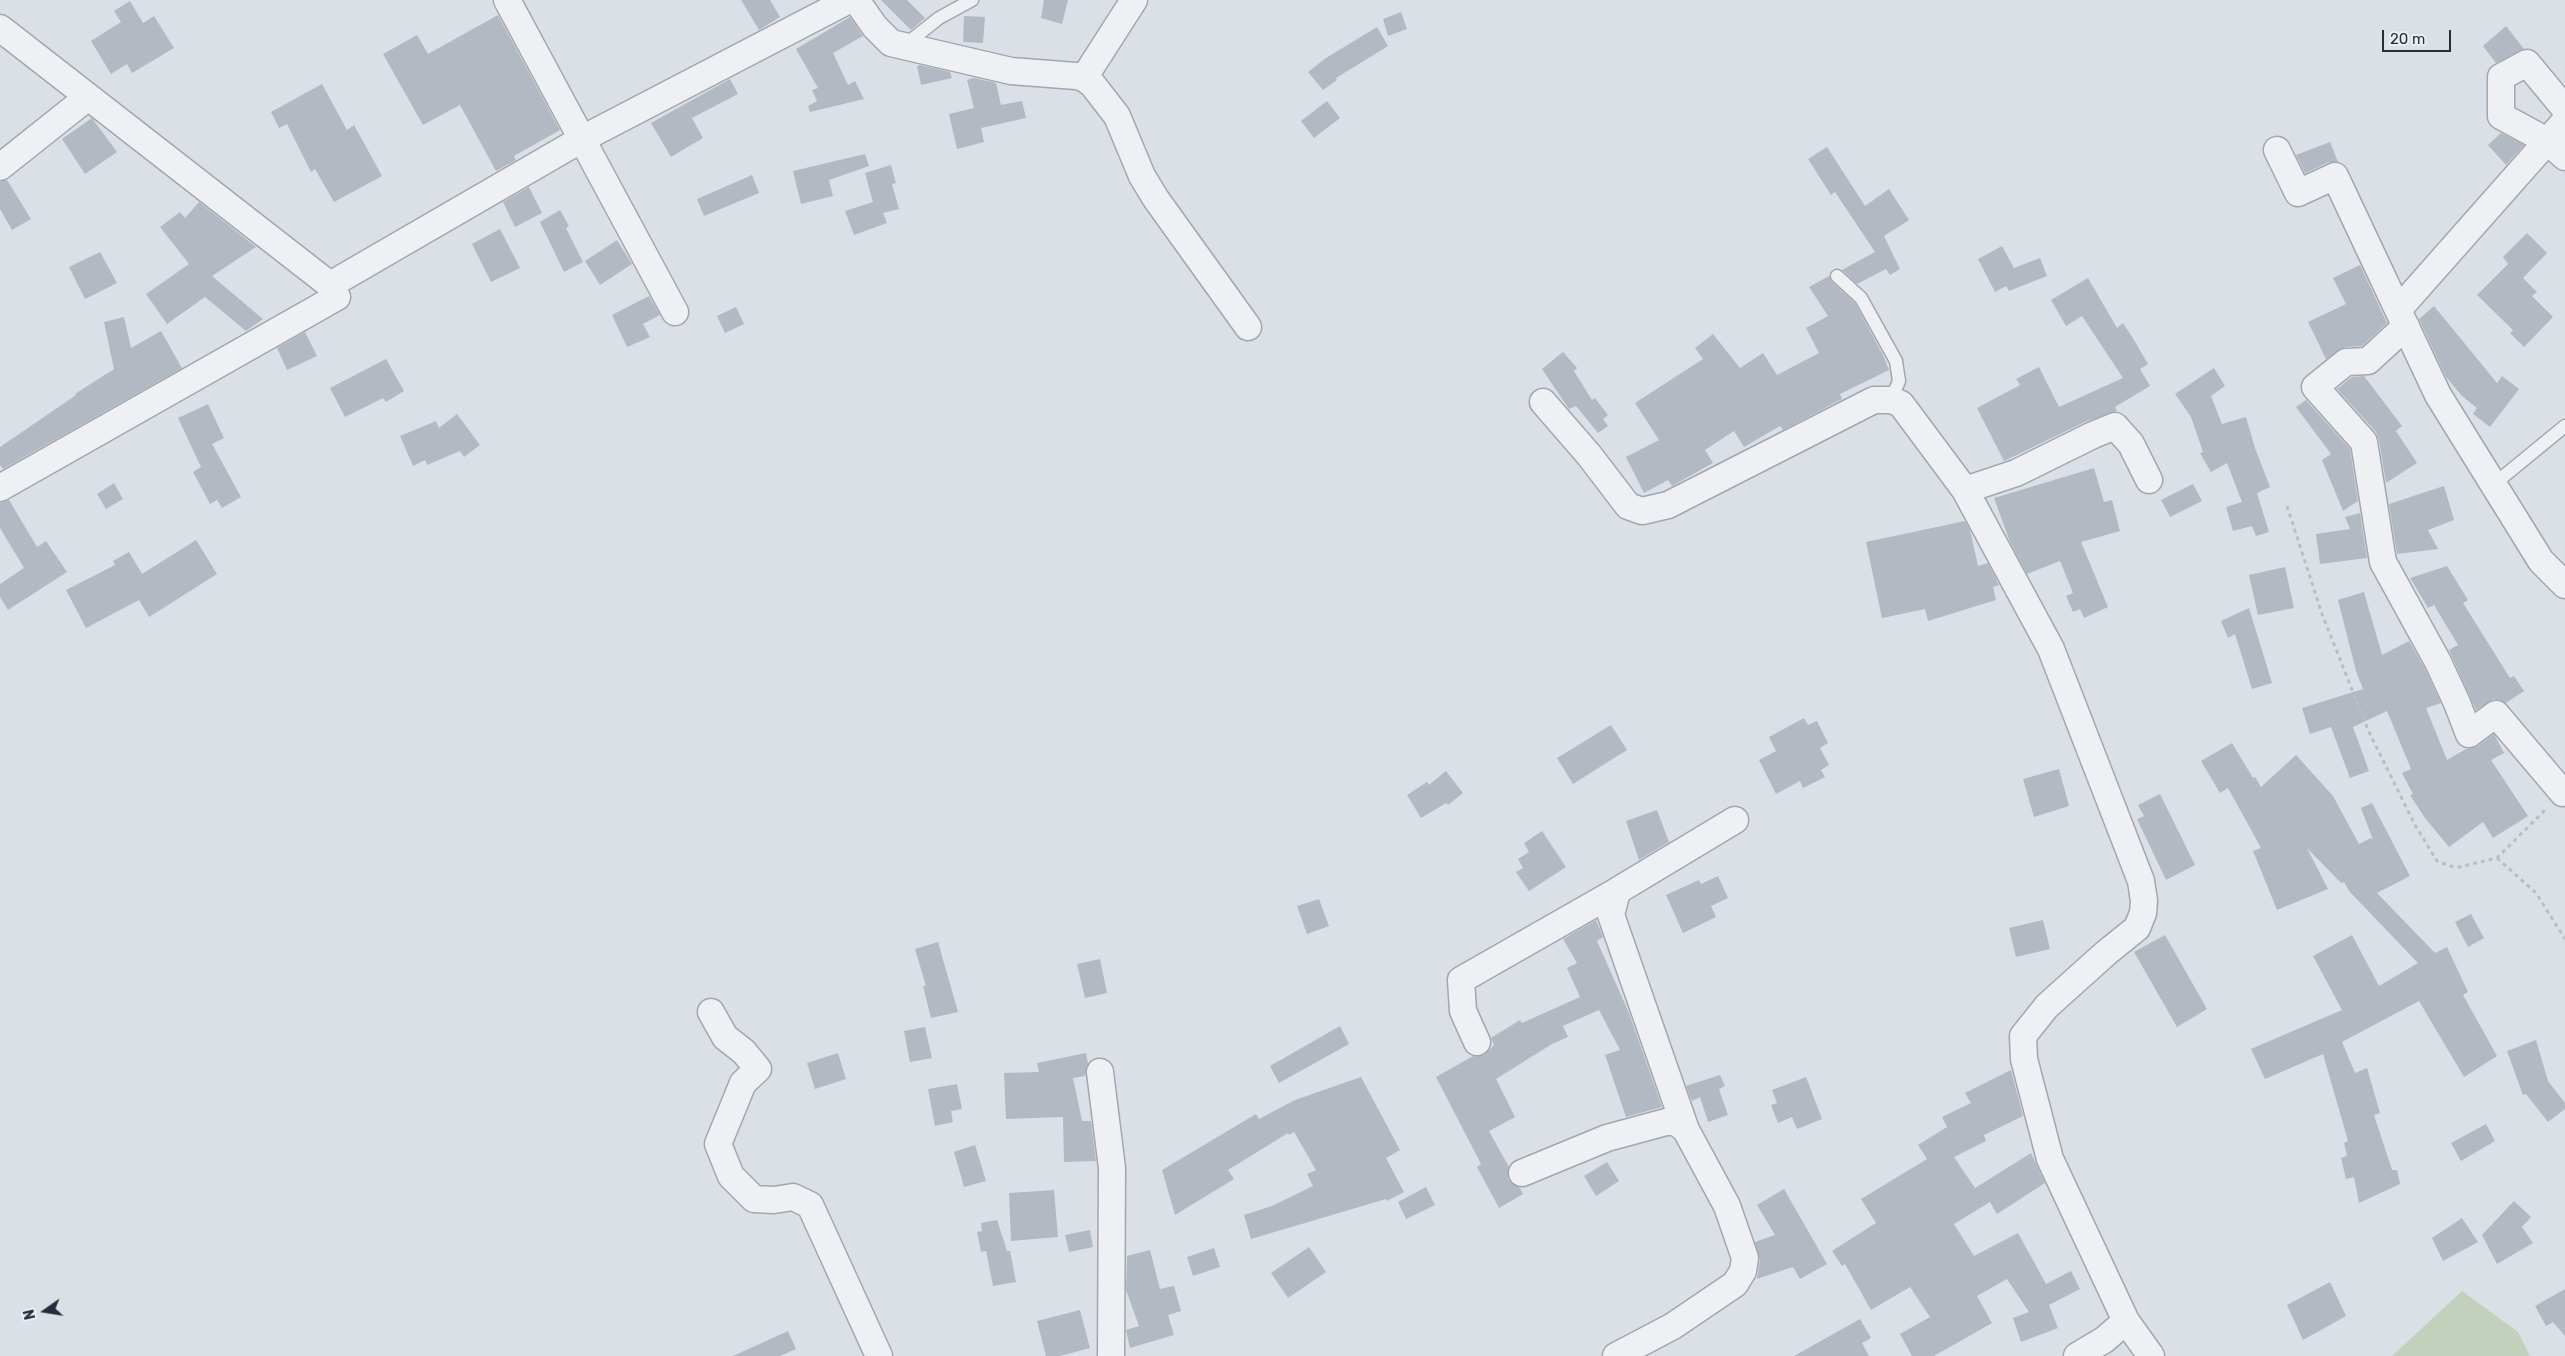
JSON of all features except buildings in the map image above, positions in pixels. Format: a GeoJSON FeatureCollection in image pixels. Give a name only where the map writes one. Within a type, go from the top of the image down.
{"type":"FeatureCollection","features":[{"type":"Feature","properties":{"kind":"street"},"geometry":{"type":"LineString","coordinates":[[507,0],[675,312]]}},
{"type":"Feature","properties":{"kind":"street"},"geometry":{"type":"LineString","coordinates":[[330,285],[582,139],[848,0]]}},
{"type":"Feature","properties":{"kind":"street"},"geometry":{"type":"LineString","coordinates":[[856,0],[862,11],[890,43],[905,45],[974,64],[1011,71],[1084,78],[1094,85],[1117,116],[1134,159],[1156,199],[1248,327]]}},
{"type":"Feature","properties":{"kind":"street"},"geometry":{"type":"LineString","coordinates":[[1084,78],[1134,0]]}},
{"type":"Feature","properties":{"kind":"street"},"geometry":{"type":"LineString","coordinates":[[0,28],[330,285],[337,296],[0,488]]}},
{"type":"Feature","properties":{"kind":"street"},"geometry":{"type":"LineString","coordinates":[[2556,149],[2501,116],[2501,77],[2527,63],[2565,109]]}},
{"type":"Feature","properties":{"kind":"street"},"geometry":{"type":"LineString","coordinates":[[0,167],[88,97]]}},
{"type":"Feature","properties":{"kind":"street"},"geometry":{"type":"LineString","coordinates":[[2563,793],[2496,714],[2468,734],[2458,703],[2438,662],[2383,562],[2364,442],[2316,387],[2346,362],[2368,361],[2402,318],[2556,149],[2565,121]]}},
{"type":"Feature","properties":{"kind":"street"},"geometry":{"type":"LineString","coordinates":[[2278,150],[2298,193],[2335,176],[2438,395],[2541,561],[2565,585]]}},
{"type":"Feature","properties":{"kind":"street"},"geometry":{"type":"LineString","coordinates":[[1543,402],[1590,455],[1628,506],[1642,511],[1668,505],[1874,400],[1890,400],[1901,404],[1965,490],[2051,649],[2141,881],[2144,901],[2143,913],[2137,928],[2047,1006],[2023,1036],[2024,1059],[2050,1159],[2126,1320],[2152,1356]]}},
{"type":"Feature","properties":{"kind":"street"},"geometry":{"type":"LineString","coordinates":[[1965,490],[2016,473],[2115,426],[2131,444],[2149,480]]}},
{"type":"Feature","properties":{"kind":"street"},"geometry":{"type":"LineString","coordinates":[[1477,1042],[1463,1012],[1461,980],[1617,891],[1735,820]]}},
{"type":"Feature","properties":{"kind":"street"},"geometry":{"type":"LineString","coordinates":[[1616,1356],[1674,1326],[1725,1293],[1735,1284],[1743,1271],[1745,1258],[1727,1206],[1686,1130],[1611,915],[1617,891]]}},
{"type":"Feature","properties":{"kind":"street"},"geometry":{"type":"LineString","coordinates":[[711,1012],[726,1038],[744,1052],[758,1069],[743,1083],[718,1144],[731,1176],[754,1199],[774,1200],[793,1197],[810,1205],[879,1356]]}},
{"type":"Feature","properties":{"kind":"street"},"geometry":{"type":"LineString","coordinates":[[1100,1072],[1112,1168],[1111,1356]]}},
{"type":"Feature","properties":{"kind":"street"},"geometry":{"type":"LineString","coordinates":[[1522,1173],[1616,1135],[1666,1122],[1676,1122],[1686,1130]]}},
{"type":"Feature","properties":{"kind":"street"},"geometry":{"type":"LineString","coordinates":[[2077,1356],[2104,1340],[2126,1320]]}},
{"type":"Feature","properties":{"kind":"lane"},"geometry":{"type":"LineString","coordinates":[[905,45],[939,18],[972,0]]}},
{"type":"Feature","properties":{"kind":"lane"},"geometry":{"type":"LineString","coordinates":[[1837,276],[1861,298],[1896,361],[1899,381],[1890,400]]}},
{"type":"Feature","properties":{"kind":"lane"},"geometry":{"type":"LineString","coordinates":[[2493,485],[2565,426]]}},
{"type":"Feature","properties":{"kind":"path"},"geometry":{"type":"LineString","coordinates":[[2287,506],[2322,614],[2368,730],[2415,825],[2437,861],[2459,867],[2497,858],[2563,793]]}},
{"type":"Feature","properties":{"kind":"path"},"geometry":{"type":"LineString","coordinates":[[2497,858],[2536,892],[2565,939]]}},
{"type":"Feature","properties":{"kind":"green space"},"geometry":{"type":"Polygon","coordinates":[[[2462,1291],[2518,1332],[2530,1356],[2392,1356],[2462,1291]]]}}]}
